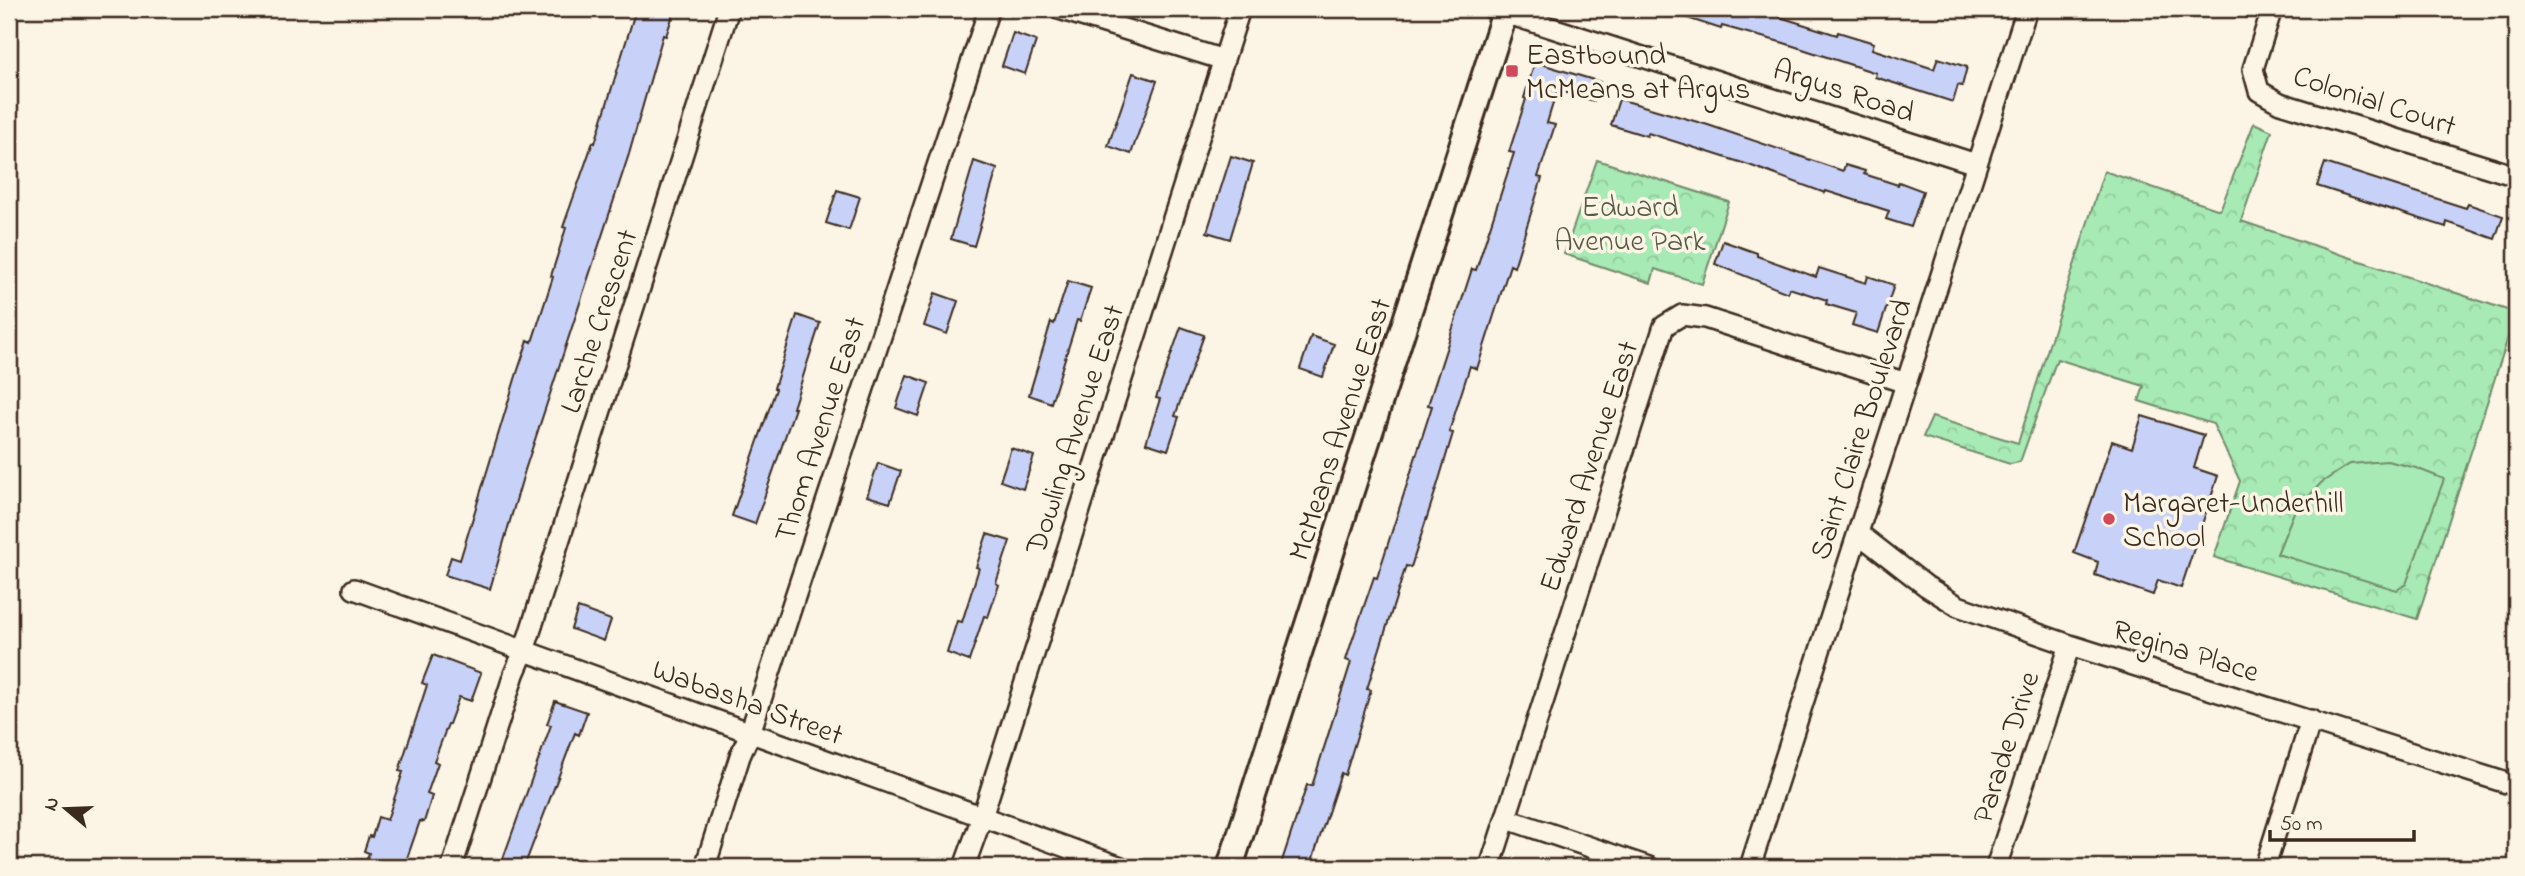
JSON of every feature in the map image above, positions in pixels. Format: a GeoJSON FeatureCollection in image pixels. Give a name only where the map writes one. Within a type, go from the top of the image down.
{"type":"FeatureCollection","features":[{"type":"Feature","properties":{"kind":"street","name":"Larche Crescent"},"geometry":{"type":"LineString","coordinates":[[452,867],[514,674],[524,652],[729,9]]}},
{"type":"Feature","properties":{"kind":"street","name":"Thom Avenue East"},"geometry":{"type":"LineString","coordinates":[[705,867],[989,9]]}},
{"type":"Feature","properties":{"kind":"street"},"geometry":{"type":"LineString","coordinates":[[1059,9],[1224,60]]}},
{"type":"Feature","properties":{"kind":"street","name":"Dowling Avenue East"},"geometry":{"type":"LineString","coordinates":[[964,867],[1240,9]]}},
{"type":"Feature","properties":{"kind":"street","name":"Saint Claire Boulevard"},"geometry":{"type":"LineString","coordinates":[[1750,867],[2027,9]]}},
{"type":"Feature","properties":{"kind":"street","name":"Colonial Court"},"geometry":{"type":"LineString","coordinates":[[2272,9],[2253,69],[2259,91],[2280,103],[2516,176]]}},
{"type":"Feature","properties":{"kind":"street","name":"Argus Road"},"geometry":{"type":"LineString","coordinates":[[1502,10],[1976,164]]}},
{"type":"Feature","properties":{"kind":"street","name":"McMeans Avenue East"},"geometry":{"type":"LineString","coordinates":[[1230,867],[1502,10]]}},
{"type":"Feature","properties":{"kind":"street","name":"Edward Avenue East"},"geometry":{"type":"LineString","coordinates":[[1490,867],[1664,326],[1682,315],[1705,318],[1906,383]]}},
{"type":"Feature","properties":{"kind":"street","name":"Regina Place"},"geometry":{"type":"LineString","coordinates":[[1858,533],[1926,586],[1958,606],[2070,645],[2516,786]]}},
{"type":"Feature","properties":{"kind":"street","name":"Wabasha Street"},"geometry":{"type":"LineString","coordinates":[[354,589],[1121,867]]}},
{"type":"Feature","properties":{"kind":"street","name":"Parade Drive"},"geometry":{"type":"LineString","coordinates":[[1996,867],[2070,645]]}},
{"type":"Feature","properties":{"kind":"street"},"geometry":{"type":"LineString","coordinates":[[2265,867],[2311,720]]}},
{"type":"Feature","properties":{"kind":"street"},"geometry":{"type":"LineString","coordinates":[[1507,819],[1649,867]]}},
{"type":"Feature","properties":{"kind":"green space"},"geometry":{"type":"Polygon","coordinates":[[[2254,123],[2272,131],[2241,221],[2516,313],[2417,619],[2214,557],[2240,481],[2213,424],[2139,401],[2144,386],[2057,359],[2020,462],[2010,464],[1923,437],[1932,417],[2018,443],[2104,171],[2220,210],[2254,123]]]}},
{"type":"Feature","properties":{"kind":"green space","name":"Edward Avenue Park"},"geometry":{"type":"Polygon","coordinates":[[[1597,160],[1729,202],[1702,284],[1655,269],[1651,283],[1564,254],[1597,160]]]}},
{"type":"Feature","properties":{"kind":"green space"},"geometry":{"type":"Polygon","coordinates":[[[2387,461],[2444,479],[2406,584],[2397,590],[2277,554],[2294,512],[2321,483],[2350,464],[2387,461]]]}},
{"type":"Feature","properties":{"kind":"building"},"geometry":{"type":"Polygon","coordinates":[[[636,9],[675,9],[666,36],[663,35],[629,154],[525,470],[490,589],[445,575],[451,557],[460,560],[516,376],[528,340],[532,342],[553,277],[551,276],[566,228],[563,227],[593,142],[595,143],[636,9]]]}},
{"type":"Feature","properties":{"kind":"building"},"geometry":{"type":"Polygon","coordinates":[[[1670,9],[1763,9],[1837,35],[1838,32],[1874,43],[1872,49],[1934,69],[1938,58],[1967,67],[1962,86],[1958,85],[1953,102],[1875,77],[1876,73],[1784,43],[1722,26],[1721,29],[1669,12],[1670,9]]]}},
{"type":"Feature","properties":{"kind":"building"},"geometry":{"type":"Polygon","coordinates":[[[1013,33],[1036,41],[1025,74],[1002,66],[1013,33]]]}},
{"type":"Feature","properties":{"kind":"building"},"geometry":{"type":"Polygon","coordinates":[[[1535,62],[1600,82],[1594,101],[1557,90],[1547,123],[1555,125],[1538,177],[1542,178],[1514,267],[1510,265],[1477,369],[1470,366],[1449,432],[1453,433],[1438,483],[1411,567],[1406,566],[1367,689],[1371,690],[1345,775],[1341,773],[1310,867],[1280,867],[1307,785],[1312,786],[1351,662],[1346,660],[1351,644],[1374,577],[1377,578],[1432,406],[1428,405],[1472,269],[1476,270],[1514,153],[1509,152],[1535,62]]]}},
{"type":"Feature","properties":{"kind":"building"},"geometry":{"type":"Polygon","coordinates":[[[1133,73],[1157,81],[1131,154],[1108,146],[1133,73]]]}},
{"type":"Feature","properties":{"kind":"building"},"geometry":{"type":"Polygon","coordinates":[[[1619,99],[1708,125],[1843,171],[1845,165],[1865,171],[1864,174],[1923,191],[1911,227],[1886,219],[1889,211],[1826,191],[1825,193],[1749,165],[1648,133],[1647,136],[1611,125],[1619,99]]]}},
{"type":"Feature","properties":{"kind":"building"},"geometry":{"type":"Polygon","coordinates":[[[1231,156],[1253,163],[1230,239],[1207,232],[1231,156]]]}},
{"type":"Feature","properties":{"kind":"building"},"geometry":{"type":"Polygon","coordinates":[[[974,161],[997,169],[974,246],[951,239],[974,161]]]}},
{"type":"Feature","properties":{"kind":"building"},"geometry":{"type":"Polygon","coordinates":[[[2325,163],[2466,208],[2468,204],[2503,216],[2495,239],[2447,222],[2446,227],[2317,186],[2325,163]]]}},
{"type":"Feature","properties":{"kind":"building"},"geometry":{"type":"Polygon","coordinates":[[[837,190],[860,197],[849,230],[826,223],[837,190]]]}},
{"type":"Feature","properties":{"kind":"building"},"geometry":{"type":"Polygon","coordinates":[[[1723,241],[1816,277],[1819,268],[1866,283],[1868,276],[1894,285],[1878,333],[1852,325],[1856,313],[1826,304],[1827,300],[1789,288],[1788,293],[1715,264],[1723,241]]]}},
{"type":"Feature","properties":{"kind":"building"},"geometry":{"type":"Polygon","coordinates":[[[1068,281],[1091,288],[1080,321],[1077,320],[1051,403],[1029,395],[1051,322],[1054,324],[1068,281]]]}},
{"type":"Feature","properties":{"kind":"building"},"geometry":{"type":"Polygon","coordinates":[[[935,293],[958,301],[947,334],[924,326],[935,293]]]}},
{"type":"Feature","properties":{"kind":"building"},"geometry":{"type":"Polygon","coordinates":[[[797,315],[820,323],[795,408],[755,524],[732,516],[776,389],[774,388],[797,315]]]}},
{"type":"Feature","properties":{"kind":"building"},"geometry":{"type":"Polygon","coordinates":[[[1181,327],[1204,335],[1175,416],[1179,417],[1168,450],[1146,443],[1160,399],[1156,398],[1181,327]]]}},
{"type":"Feature","properties":{"kind":"building"},"geometry":{"type":"Polygon","coordinates":[[[1311,336],[1334,344],[1323,377],[1300,369],[1311,336]]]}},
{"type":"Feature","properties":{"kind":"building"},"geometry":{"type":"Polygon","coordinates":[[[907,375],[929,383],[918,416],[896,408],[907,375]]]}},
{"type":"Feature","properties":{"kind":"building","name":"Margaret-Underhill School"},"geometry":{"type":"Polygon","coordinates":[[[2142,416],[2204,435],[2194,468],[2218,476],[2181,588],[2158,580],[2153,595],[2095,575],[2098,562],[2074,553],[2112,441],[2132,448],[2142,416]]]}},
{"type":"Feature","properties":{"kind":"building"},"geometry":{"type":"Polygon","coordinates":[[[1011,448],[1034,456],[1023,489],[1000,481],[1011,448]]]}},
{"type":"Feature","properties":{"kind":"building"},"geometry":{"type":"Polygon","coordinates":[[[878,463],[901,471],[890,503],[867,496],[878,463]]]}},
{"type":"Feature","properties":{"kind":"building"},"geometry":{"type":"Polygon","coordinates":[[[987,534],[1010,541],[996,583],[999,585],[988,617],[984,616],[969,661],[947,653],[957,621],[962,622],[987,534]]]}},
{"type":"Feature","properties":{"kind":"building"},"geometry":{"type":"Polygon","coordinates":[[[578,608],[611,620],[604,641],[571,629],[578,608]]]}},
{"type":"Feature","properties":{"kind":"building"},"geometry":{"type":"Polygon","coordinates":[[[433,655],[481,673],[471,701],[459,697],[448,724],[434,761],[438,763],[427,794],[432,796],[424,822],[420,821],[404,867],[364,867],[369,853],[364,851],[369,836],[372,837],[378,817],[387,820],[403,772],[399,771],[427,685],[422,683],[433,655]]]}},
{"type":"Feature","properties":{"kind":"building"},"geometry":{"type":"Polygon","coordinates":[[[555,701],[587,712],[579,735],[575,733],[524,867],[500,867],[551,725],[547,724],[555,701]]]}},
{"type":"Feature","properties":{"kind":"place","name":"Eastbound McMeans at Argus"},"geometry":{"type":"Point","coordinates":[1512,71]}},
{"type":"Feature","properties":{"kind":"place","name":"Margaret-Underhill School"},"geometry":{"type":"Point","coordinates":[2109,519]}}]}
